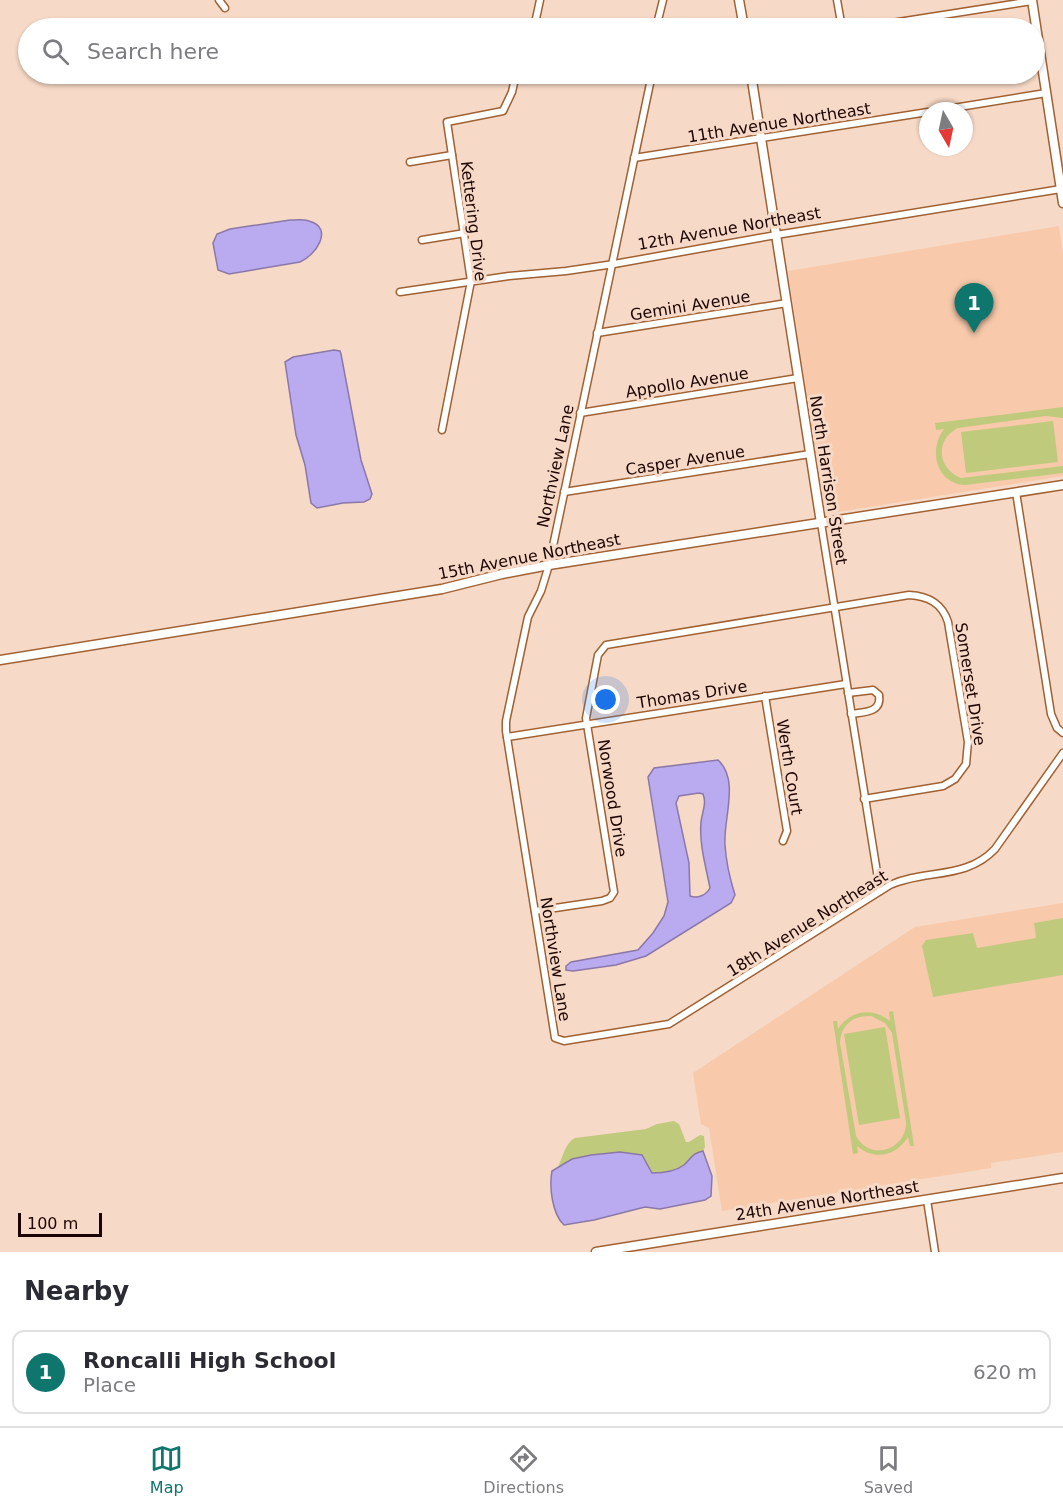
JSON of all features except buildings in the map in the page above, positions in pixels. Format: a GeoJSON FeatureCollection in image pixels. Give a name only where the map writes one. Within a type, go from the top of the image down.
{"type":"FeatureCollection","features":[{"type":"Feature","properties":{"kind":"street"},"geometry":{"type":"LineString","coordinates":[[219,0],[225,8]]}},
{"type":"Feature","properties":{"kind":"street"},"geometry":{"type":"LineString","coordinates":[[536,18],[540,0]]}},
{"type":"Feature","properties":{"kind":"street"},"geometry":{"type":"LineString","coordinates":[[659,18],[663,0]]}},
{"type":"Feature","properties":{"kind":"street"},"geometry":{"type":"LineString","coordinates":[[739,0],[742,18]]}},
{"type":"Feature","properties":{"kind":"street"},"geometry":{"type":"LineString","coordinates":[[837,0],[840,18]]}},
{"type":"Feature","properties":{"kind":"street"},"geometry":{"type":"LineString","coordinates":[[924,18],[1032,1],[1035,18]]}},
{"type":"Feature","properties":{"kind":"street","name":"Kettering Drive"},"geometry":{"type":"LineString","coordinates":[[442,430],[471,281],[447,122],[503,111],[514,84]]}},
{"type":"Feature","properties":{"kind":"street","name":"Northview Lane"},"geometry":{"type":"LineString","coordinates":[[557,1040],[554,1033],[506,721],[528,617],[541,591],[549,565],[597,333],[614,264],[650,84]]}},
{"type":"Feature","properties":{"kind":"street","name":"North Harrison Street"},"geometry":{"type":"LineString","coordinates":[[752,84],[880,891]]}},
{"type":"Feature","properties":{"kind":"street"},"geometry":{"type":"LineString","coordinates":[[1045,84],[1063,203]]}},
{"type":"Feature","properties":{"kind":"street"},"geometry":{"type":"LineString","coordinates":[[973,105],[1046,93]]}},
{"type":"Feature","properties":{"kind":"street","name":"11th Avenue Northeast"},"geometry":{"type":"LineString","coordinates":[[634,158],[919,113]]}},
{"type":"Feature","properties":{"kind":"street"},"geometry":{"type":"LineString","coordinates":[[410,162],[452,155]]}},
{"type":"Feature","properties":{"kind":"street","name":"12th Avenue Northeast"},"geometry":{"type":"LineString","coordinates":[[400,292],[614,264],[776,235],[1062,189]]}},
{"type":"Feature","properties":{"kind":"street"},"geometry":{"type":"LineString","coordinates":[[422,240],[465,233]]}},
{"type":"Feature","properties":{"kind":"street","name":"Gemini Avenue"},"geometry":{"type":"LineString","coordinates":[[597,333],[787,303]]}},
{"type":"Feature","properties":{"kind":"street","name":"Appollo Avenue"},"geometry":{"type":"LineString","coordinates":[[580,413],[798,378]]}},
{"type":"Feature","properties":{"kind":"street","name":"Casper Avenue"},"geometry":{"type":"LineString","coordinates":[[564,492],[810,454]]}},
{"type":"Feature","properties":{"kind":"street","name":"15th Avenue Northeast"},"geometry":{"type":"LineString","coordinates":[[0,660],[442,588],[549,565],[1063,485]]}},
{"type":"Feature","properties":{"kind":"street"},"geometry":{"type":"LineString","coordinates":[[1016,492],[1051,714],[1054,723],[1063,733]]}},
{"type":"Feature","properties":{"kind":"street","name":"Somerset Drive"},"geometry":{"type":"LineString","coordinates":[[834,607],[909,596],[920,596],[939,606],[948,622],[968,742],[966,764],[960,775],[950,783],[937,788],[864,799]]}},
{"type":"Feature","properties":{"kind":"street","name":"Norwood Drive"},"geometry":{"type":"LineString","coordinates":[[535,911],[602,901],[610,898],[614,892],[586,712],[600,650],[606,645],[834,607]]}},
{"type":"Feature","properties":{"kind":"street","name":"Thomas Drive"},"geometry":{"type":"LineString","coordinates":[[507,737],[846,684]]}},
{"type":"Feature","properties":{"kind":"street"},"geometry":{"type":"LineString","coordinates":[[848,693],[873,690],[879,694],[878,707],[851,714]]}},
{"type":"Feature","properties":{"kind":"street","name":"Werth Court"},"geometry":{"type":"LineString","coordinates":[[765,696],[787,831],[783,841]]}},
{"type":"Feature","properties":{"kind":"street","name":"18th Avenue Northeast"},"geometry":{"type":"LineString","coordinates":[[557,1040],[564,1041],[669,1024],[896,882],[957,871],[984,860],[995,849],[1063,753]]}},
{"type":"Feature","properties":{"kind":"street","name":"24th Avenue Northeast"},"geometry":{"type":"LineString","coordinates":[[602,1252],[1063,1178]]}},
{"type":"Feature","properties":{"kind":"street"},"geometry":{"type":"LineString","coordinates":[[927,1200],[935,1252]]}},
{"type":"Feature","properties":{"kind":"shaded area"},"geometry":{"type":"Polygon","coordinates":[[[290,220],[309,221],[321,230],[320,242],[306,259],[229,274],[218,270],[213,243],[217,234],[230,229],[290,220]]]}},
{"type":"Feature","properties":{"kind":"shaded area"},"geometry":{"type":"Polygon","coordinates":[[[1059,226],[1063,254],[1063,476],[825,514],[788,271],[1059,226]]]}},
{"type":"Feature","properties":{"kind":"shaded area"},"geometry":{"type":"Polygon","coordinates":[[[340,351],[341,354],[361,460],[372,494],[370,499],[364,502],[317,508],[311,503],[305,465],[296,435],[285,362],[293,357],[340,351]]]}},
{"type":"Feature","properties":{"kind":"shaded area"},"geometry":{"type":"Polygon","coordinates":[[[718,760],[725,768],[729,789],[726,851],[728,870],[735,895],[731,903],[646,956],[616,965],[566,970],[566,966],[571,962],[638,950],[664,916],[668,902],[648,777],[654,768],[718,760]],[[703,794],[679,796],[676,803],[689,863],[690,896],[693,897],[702,896],[710,888],[701,839],[703,794]]]}},
{"type":"Feature","properties":{"kind":"shaded area"},"geometry":{"type":"Polygon","coordinates":[[[1063,903],[1063,1152],[991,1163],[991,1168],[722,1211],[709,1128],[701,1124],[693,1073],[915,927],[1063,903]]]}},
{"type":"Feature","properties":{"kind":"shaded area"},"geometry":{"type":"Polygon","coordinates":[[[703,1151],[712,1176],[711,1196],[705,1200],[660,1209],[645,1207],[564,1225],[554,1207],[551,1192],[552,1171],[572,1159],[620,1152],[642,1155],[652,1173],[656,1173],[681,1167],[694,1155],[703,1151]]]}},
{"type":"Feature","properties":{"kind":"green space"},"geometry":{"type":"Polygon","coordinates":[[[1063,407],[1063,418],[1046,416],[958,428],[945,440],[942,454],[947,468],[961,478],[1063,466],[1063,473],[965,485],[955,483],[941,472],[936,446],[944,429],[936,430],[935,423],[1063,407]]]}},
{"type":"Feature","properties":{"kind":"green space"},"geometry":{"type":"Polygon","coordinates":[[[1053,421],[1058,462],[966,473],[961,432],[1053,421]]]}},
{"type":"Feature","properties":{"kind":"green space"},"geometry":{"type":"Polygon","coordinates":[[[1063,918],[1063,975],[933,997],[922,946],[926,940],[973,933],[977,948],[1036,938],[1034,923],[1063,918]]]}},
{"type":"Feature","properties":{"kind":"green space"},"geometry":{"type":"Polygon","coordinates":[[[893,1011],[914,1146],[910,1146],[908,1137],[898,1149],[885,1154],[871,1154],[857,1146],[858,1153],[853,1154],[833,1021],[837,1021],[838,1029],[855,1014],[869,1012],[890,1021],[889,1012],[893,1011]],[[871,1016],[854,1019],[843,1031],[840,1043],[856,1136],[862,1144],[870,1149],[878,1150],[894,1146],[901,1140],[906,1122],[892,1033],[885,1023],[871,1016]]]}},
{"type":"Feature","properties":{"kind":"green space"},"geometry":{"type":"Polygon","coordinates":[[[885,1027],[900,1118],[859,1125],[844,1034],[885,1027]]]}},
{"type":"Feature","properties":{"kind":"green space"},"geometry":{"type":"Polygon","coordinates":[[[674,1121],[679,1124],[686,1142],[700,1135],[704,1136],[705,1147],[703,1151],[694,1155],[677,1169],[652,1173],[648,1165],[557,1169],[566,1148],[575,1138],[646,1129],[674,1121]]]}},
{"type":"Feature","properties":{"kind":"place","name":"Roncalli High School"},"geometry":{"type":"Point","coordinates":[974,333]}}]}
